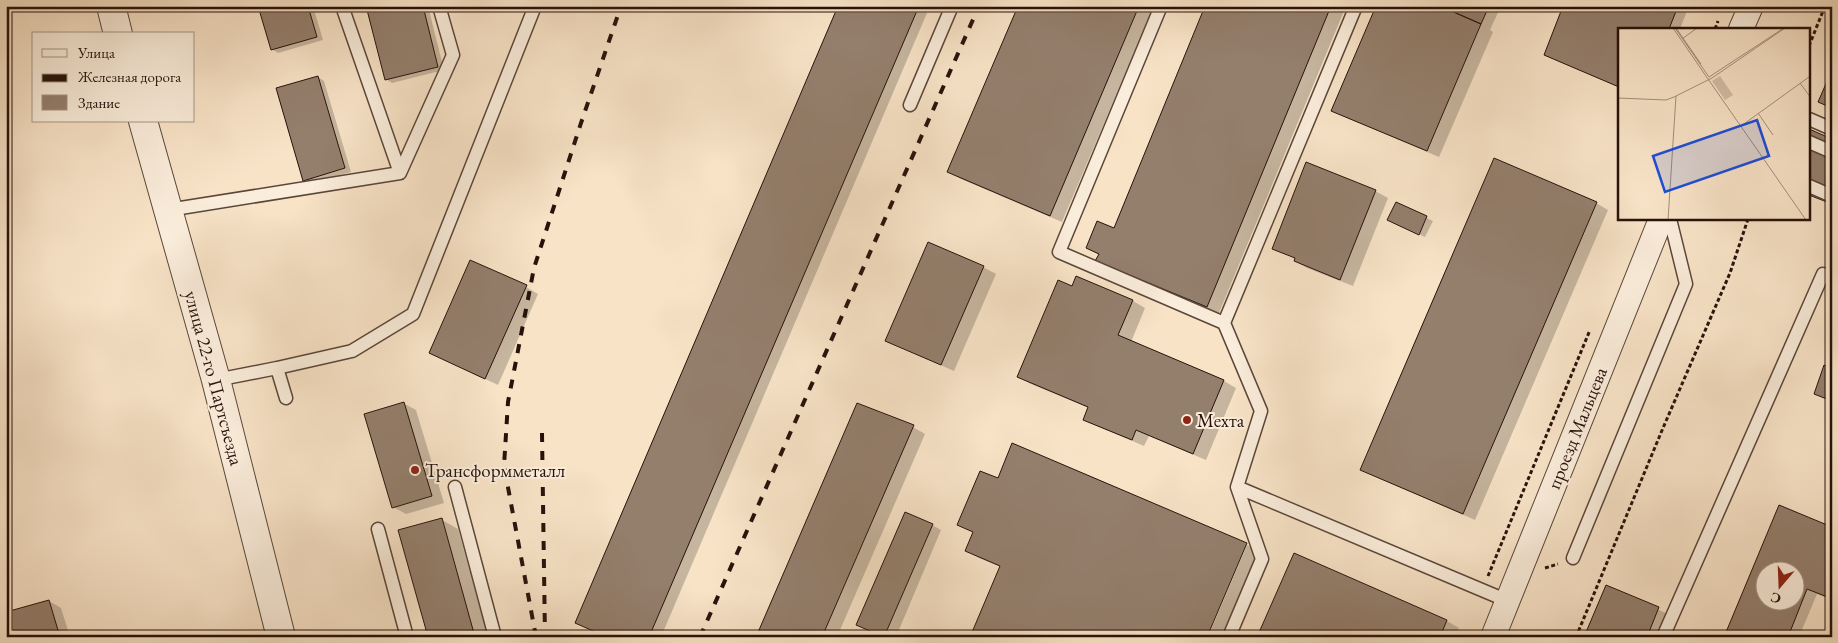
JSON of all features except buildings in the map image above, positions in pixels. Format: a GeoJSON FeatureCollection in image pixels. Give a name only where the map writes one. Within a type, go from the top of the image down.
{"type":"FeatureCollection","features":[{"type":"Feature","properties":{"kind":"street"},"geometry":{"type":"LineString","coordinates":[[110,6],[117,32]]}},
{"type":"Feature","properties":{"kind":"street"},"geometry":{"type":"LineString","coordinates":[[1741,28],[1751,6]]}},
{"type":"Feature","properties":{"kind":"street","name":"улица 22-го Партсъезда"},"geometry":{"type":"LineString","coordinates":[[143,122],[216,380],[281,637]]}},
{"type":"Feature","properties":{"kind":"street","name":"проезд Мальцева"},"geometry":{"type":"LineString","coordinates":[[1493,637],[1662,220]]}},
{"type":"Feature","properties":{"kind":"lane"},"geometry":{"type":"LineString","coordinates":[[342,6],[400,173]]}},
{"type":"Feature","properties":{"kind":"lane"},"geometry":{"type":"LineString","coordinates":[[400,173],[453,55],[439,6]]}},
{"type":"Feature","properties":{"kind":"lane"},"geometry":{"type":"LineString","coordinates":[[216,380],[352,351],[413,314],[535,6]]}},
{"type":"Feature","properties":{"kind":"lane"},"geometry":{"type":"LineString","coordinates":[[910,105],[952,6]]}},
{"type":"Feature","properties":{"kind":"lane"},"geometry":{"type":"LineString","coordinates":[[1161,6],[1059,252],[1224,324],[1261,410],[1237,487],[1262,559],[1229,637]]}},
{"type":"Feature","properties":{"kind":"lane"},"geometry":{"type":"LineString","coordinates":[[1224,324],[1356,6]]}},
{"type":"Feature","properties":{"kind":"lane"},"geometry":{"type":"LineString","coordinates":[[1810,119],[1832,129]]}},
{"type":"Feature","properties":{"kind":"lane"},"geometry":{"type":"LineString","coordinates":[[1810,142],[1832,152]]}},
{"type":"Feature","properties":{"kind":"lane"},"geometry":{"type":"LineString","coordinates":[[168,210],[400,173]]}},
{"type":"Feature","properties":{"kind":"lane"},"geometry":{"type":"LineString","coordinates":[[1810,186],[1832,196]]}},
{"type":"Feature","properties":{"kind":"lane"},"geometry":{"type":"LineString","coordinates":[[1573,558],[1686,284],[1670,220]]}},
{"type":"Feature","properties":{"kind":"lane"},"geometry":{"type":"LineString","coordinates":[[1663,637],[1822,274],[1832,276]]}},
{"type":"Feature","properties":{"kind":"lane"},"geometry":{"type":"LineString","coordinates":[[277,368],[286,398]]}},
{"type":"Feature","properties":{"kind":"lane"},"geometry":{"type":"LineString","coordinates":[[455,487],[495,637]]}},
{"type":"Feature","properties":{"kind":"lane"},"geometry":{"type":"LineString","coordinates":[[1237,487],[1508,601]]}},
{"type":"Feature","properties":{"kind":"lane"},"geometry":{"type":"LineString","coordinates":[[378,529],[407,637]]}},
{"type":"Feature","properties":{"kind":"path"},"geometry":{"type":"LineString","coordinates":[[1810,44],[1825,6]]}},
{"type":"Feature","properties":{"kind":"path"},"geometry":{"type":"LineString","coordinates":[[1576,637],[1730,273],[1748,220]]}},
{"type":"Feature","properties":{"kind":"path"},"geometry":{"type":"LineString","coordinates":[[1482,590],[1591,328]]}},
{"type":"Feature","properties":{"kind":"path"},"geometry":{"type":"LineString","coordinates":[[1542,577],[1546,568],[1573,558]]}},
{"type":"Feature","properties":{"kind":"railway"},"geometry":{"type":"LineString","coordinates":[[536,637],[504,466],[508,402],[534,268],[621,6]]}},
{"type":"Feature","properties":{"kind":"railway"},"geometry":{"type":"LineString","coordinates":[[700,637],[979,6]]}},
{"type":"Feature","properties":{"kind":"railway"},"geometry":{"type":"LineString","coordinates":[[542,433],[545,637]]}},
{"type":"Feature","properties":{"kind":"place","name":"Мехта"},"geometry":{"type":"Point","coordinates":[1187,420]}},
{"type":"Feature","properties":{"kind":"place","name":"Трансформметалл"},"geometry":{"type":"Point","coordinates":[415,470]}}]}
